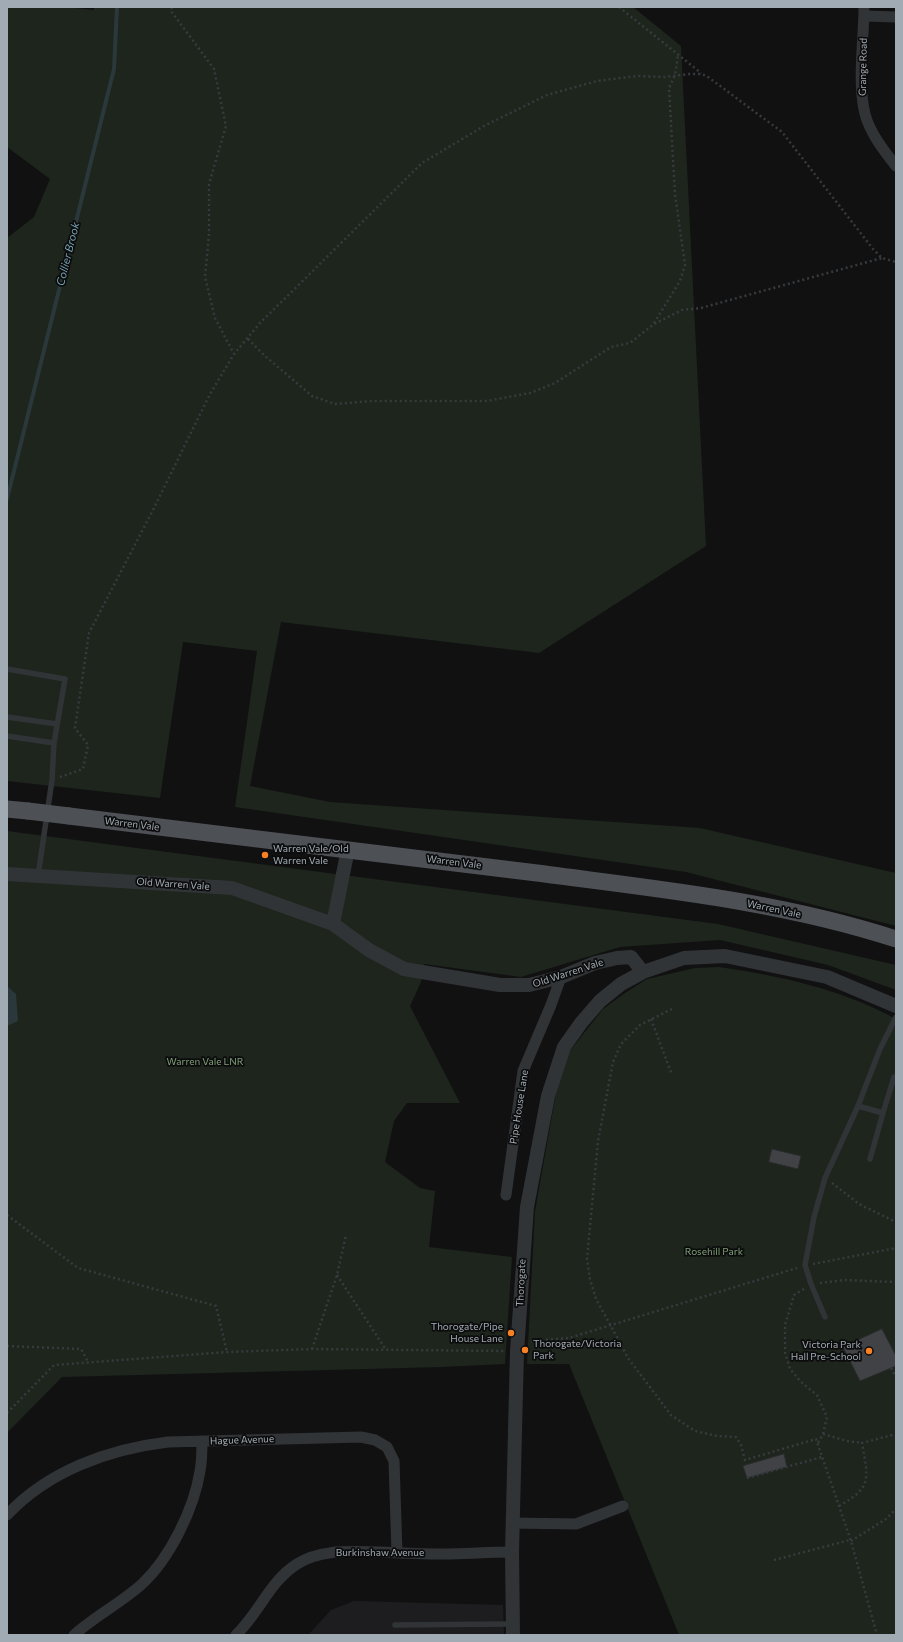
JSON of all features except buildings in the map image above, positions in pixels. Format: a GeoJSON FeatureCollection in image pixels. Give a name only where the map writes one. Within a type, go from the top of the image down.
{"type":"FeatureCollection","features":[{"type":"Feature","properties":{"kind":"main road","name":"Warren Vale"},"geometry":{"type":"LineString","coordinates":[[7,809],[348,849],[723,897],[856,926],[896,939]]}},
{"type":"Feature","properties":{"kind":"street"},"geometry":{"type":"LineString","coordinates":[[864,12],[896,17]]}},
{"type":"Feature","properties":{"kind":"street","name":"Grange Road"},"geometry":{"type":"LineString","coordinates":[[864,12],[861,95],[865,115],[882,148],[896,166]]}},
{"type":"Feature","properties":{"kind":"street"},"geometry":{"type":"LineString","coordinates":[[333,924],[348,849]]}},
{"type":"Feature","properties":{"kind":"street","name":"Old Warren Vale"},"geometry":{"type":"LineString","coordinates":[[7,874],[232,888],[333,924],[369,950],[404,969],[500,985],[528,985],[561,977],[595,963],[617,958],[631,957],[643,972]]}},
{"type":"Feature","properties":{"kind":"street"},"geometry":{"type":"LineString","coordinates":[[643,972],[684,958],[725,956],[827,977],[896,1006]]}},
{"type":"Feature","properties":{"kind":"street","name":"Thorogate"},"geometry":{"type":"LineString","coordinates":[[513,1630],[512,1552],[518,1346],[527,1207],[548,1096],[564,1047],[581,1023],[600,1001],[621,984],[643,972]]}},
{"type":"Feature","properties":{"kind":"street","name":"Pipe House Lane"},"geometry":{"type":"LineString","coordinates":[[506,1194],[523,1071],[551,1005],[561,977]]}},
{"type":"Feature","properties":{"kind":"street","name":"Hague Avenue"},"geometry":{"type":"LineString","coordinates":[[7,1515],[17,1505],[45,1484],[74,1468],[117,1451],[139,1445],[168,1442],[361,1437],[375,1440],[387,1447],[394,1461],[397,1553]]}},
{"type":"Feature","properties":{"kind":"street"},"geometry":{"type":"LineString","coordinates":[[74,1635],[90,1621],[141,1584],[157,1568],[182,1525],[192,1500],[200,1472],[202,1441]]}},
{"type":"Feature","properties":{"kind":"street"},"geometry":{"type":"LineString","coordinates":[[513,1523],[576,1524],[622,1506]]}},
{"type":"Feature","properties":{"kind":"street","name":"Burkinshaw Avenue"},"geometry":{"type":"LineString","coordinates":[[236,1635],[250,1620],[269,1591],[284,1574],[297,1564],[312,1557],[326,1553],[346,1551],[443,1554],[512,1552]]}},
{"type":"Feature","properties":{"kind":"lane"},"geometry":{"type":"LineString","coordinates":[[7,670],[65,679],[54,743],[52,780],[38,876]]}},
{"type":"Feature","properties":{"kind":"lane"},"geometry":{"type":"LineString","coordinates":[[7,716],[57,724]]}},
{"type":"Feature","properties":{"kind":"lane"},"geometry":{"type":"LineString","coordinates":[[7,736],[54,743]]}},
{"type":"Feature","properties":{"kind":"lane"},"geometry":{"type":"LineString","coordinates":[[825,1316],[811,1284],[805,1265],[814,1217],[826,1178],[858,1106],[880,1049],[896,1017]]}},
{"type":"Feature","properties":{"kind":"lane"},"geometry":{"type":"LineString","coordinates":[[870,1159],[894,1077]]}},
{"type":"Feature","properties":{"kind":"lane"},"geometry":{"type":"LineString","coordinates":[[858,1106],[883,1113]]}},
{"type":"Feature","properties":{"kind":"lane"},"geometry":{"type":"LineString","coordinates":[[395,1625],[513,1630]]}},
{"type":"Feature","properties":{"kind":"path"},"geometry":{"type":"LineString","coordinates":[[172,7],[172,11],[214,69],[226,126],[209,184],[209,234],[205,277],[215,318],[234,354]]}},
{"type":"Feature","properties":{"kind":"path"},"geometry":{"type":"LineString","coordinates":[[618,7],[702,74],[782,132],[882,258]]}},
{"type":"Feature","properties":{"kind":"path"},"geometry":{"type":"LineString","coordinates":[[654,324],[680,281],[685,265],[675,194],[669,88],[675,75],[678,55]]}},
{"type":"Feature","properties":{"kind":"path"},"geometry":{"type":"LineString","coordinates":[[52,780],[83,768],[88,745],[75,728],[89,633],[153,510],[210,394],[234,354],[248,339],[260,322],[422,163],[484,126],[547,95],[597,80],[637,76],[665,77],[702,74]]}},
{"type":"Feature","properties":{"kind":"path"},"geometry":{"type":"LineString","coordinates":[[248,339],[312,396],[335,404],[372,401],[487,401],[530,392],[555,383],[611,347],[630,343],[654,324],[682,310],[701,308],[882,258],[896,262]]}},
{"type":"Feature","properties":{"kind":"path"},"geometry":{"type":"LineString","coordinates":[[672,1009],[640,1025],[621,1044],[613,1062],[598,1141],[587,1259],[590,1279],[596,1299],[628,1358],[671,1415],[695,1432],[717,1436],[736,1436],[741,1445],[745,1460],[816,1439],[850,1540],[877,1635]]}},
{"type":"Feature","properties":{"kind":"path"},"geometry":{"type":"LineString","coordinates":[[651,1019],[672,1075]]}},
{"type":"Feature","properties":{"kind":"path"},"geometry":{"type":"LineString","coordinates":[[826,1178],[858,1204],[896,1222]]}},
{"type":"Feature","properties":{"kind":"path"},"geometry":{"type":"LineString","coordinates":[[7,1215],[78,1268],[216,1306],[227,1352]]}},
{"type":"Feature","properties":{"kind":"path"},"geometry":{"type":"LineString","coordinates":[[312,1349],[337,1275],[346,1235]]}},
{"type":"Feature","properties":{"kind":"path"},"geometry":{"type":"LineString","coordinates":[[7,1413],[54,1365],[227,1352],[312,1349],[386,1350],[518,1346],[569,1338],[805,1265],[896,1248]]}},
{"type":"Feature","properties":{"kind":"path"},"geometry":{"type":"LineString","coordinates":[[337,1275],[386,1350]]}},
{"type":"Feature","properties":{"kind":"path"},"geometry":{"type":"LineString","coordinates":[[818,1443],[823,1434],[827,1417],[817,1395],[801,1382],[790,1369],[785,1354],[785,1325],[794,1295],[811,1284],[844,1280],[896,1282]]}},
{"type":"Feature","properties":{"kind":"path"},"geometry":{"type":"LineString","coordinates":[[7,1346],[81,1349],[88,1362]]}},
{"type":"Feature","properties":{"kind":"path"},"geometry":{"type":"LineString","coordinates":[[891,1368],[896,1377]]}},
{"type":"Feature","properties":{"kind":"path"},"geometry":{"type":"LineString","coordinates":[[823,1434],[847,1441],[862,1443],[896,1434]]}},
{"type":"Feature","properties":{"kind":"path"},"geometry":{"type":"LineString","coordinates":[[839,1506],[862,1490],[867,1473],[862,1443]]}},
{"type":"Feature","properties":{"kind":"path"},"geometry":{"type":"LineString","coordinates":[[746,1478],[822,1457]]}},
{"type":"Feature","properties":{"kind":"path"},"geometry":{"type":"LineString","coordinates":[[774,1560],[850,1540],[886,1519],[896,1509]]}},
{"type":"Feature","properties":{"kind":"shaded area"},"geometry":{"type":"Polygon","coordinates":[[[7,986],[16,994],[18,1021],[7,1026],[7,986]]]}},
{"type":"Feature","properties":{"kind":"shaded area"},"geometry":{"type":"Polygon","coordinates":[[[354,1601],[503,1605],[504,1635],[308,1635],[331,1610],[354,1601]]]}},
{"type":"Feature","properties":{"kind":"green space"},"geometry":{"type":"Polygon","coordinates":[[[7,7],[67,7],[94,10],[94,7],[633,7],[681,46],[706,546],[539,653],[281,622],[250,786],[330,802],[700,828],[896,873],[896,926],[686,872],[235,807],[257,651],[183,642],[160,798],[7,781],[7,238],[34,217],[50,179],[7,147],[7,7]]]}},
{"type":"Feature","properties":{"kind":"green space","name":"Warren Vale LNR"},"geometry":{"type":"Polygon","coordinates":[[[7,831],[718,924],[896,965],[896,990],[828,965],[720,940],[620,947],[521,977],[424,964],[421,982],[410,1006],[460,1103],[407,1103],[394,1121],[385,1162],[420,1188],[435,1191],[429,1247],[512,1257],[505,1364],[62,1377],[7,1433],[7,831]]]}},
{"type":"Feature","properties":{"kind":"green space","name":"Rosehill Park"},"geometry":{"type":"Polygon","coordinates":[[[719,967],[788,979],[810,985],[854,999],[896,1019],[896,1635],[679,1635],[569,1364],[527,1364],[535,1211],[556,1093],[569,1052],[603,1009],[647,979],[695,968],[719,967]]]}},
{"type":"Feature","properties":{"kind":"waterway","name":"Collier Brook"},"geometry":{"type":"LineString","coordinates":[[7,499],[114,69],[117,7]]}},
{"type":"Feature","properties":{"kind":"place","name":"Warren Vale/Old Warren Vale"},"geometry":{"type":"Point","coordinates":[265,855]}},
{"type":"Feature","properties":{"kind":"place","name":"Thorogate/Pipe House Lane"},"geometry":{"type":"Point","coordinates":[511,1333]}},
{"type":"Feature","properties":{"kind":"place","name":"Thorogate/Victoria Park"},"geometry":{"type":"Point","coordinates":[525,1350]}},
{"type":"Feature","properties":{"kind":"place","name":"Victoria Park Hall Pre-School"},"geometry":{"type":"Point","coordinates":[869,1351]}}]}
